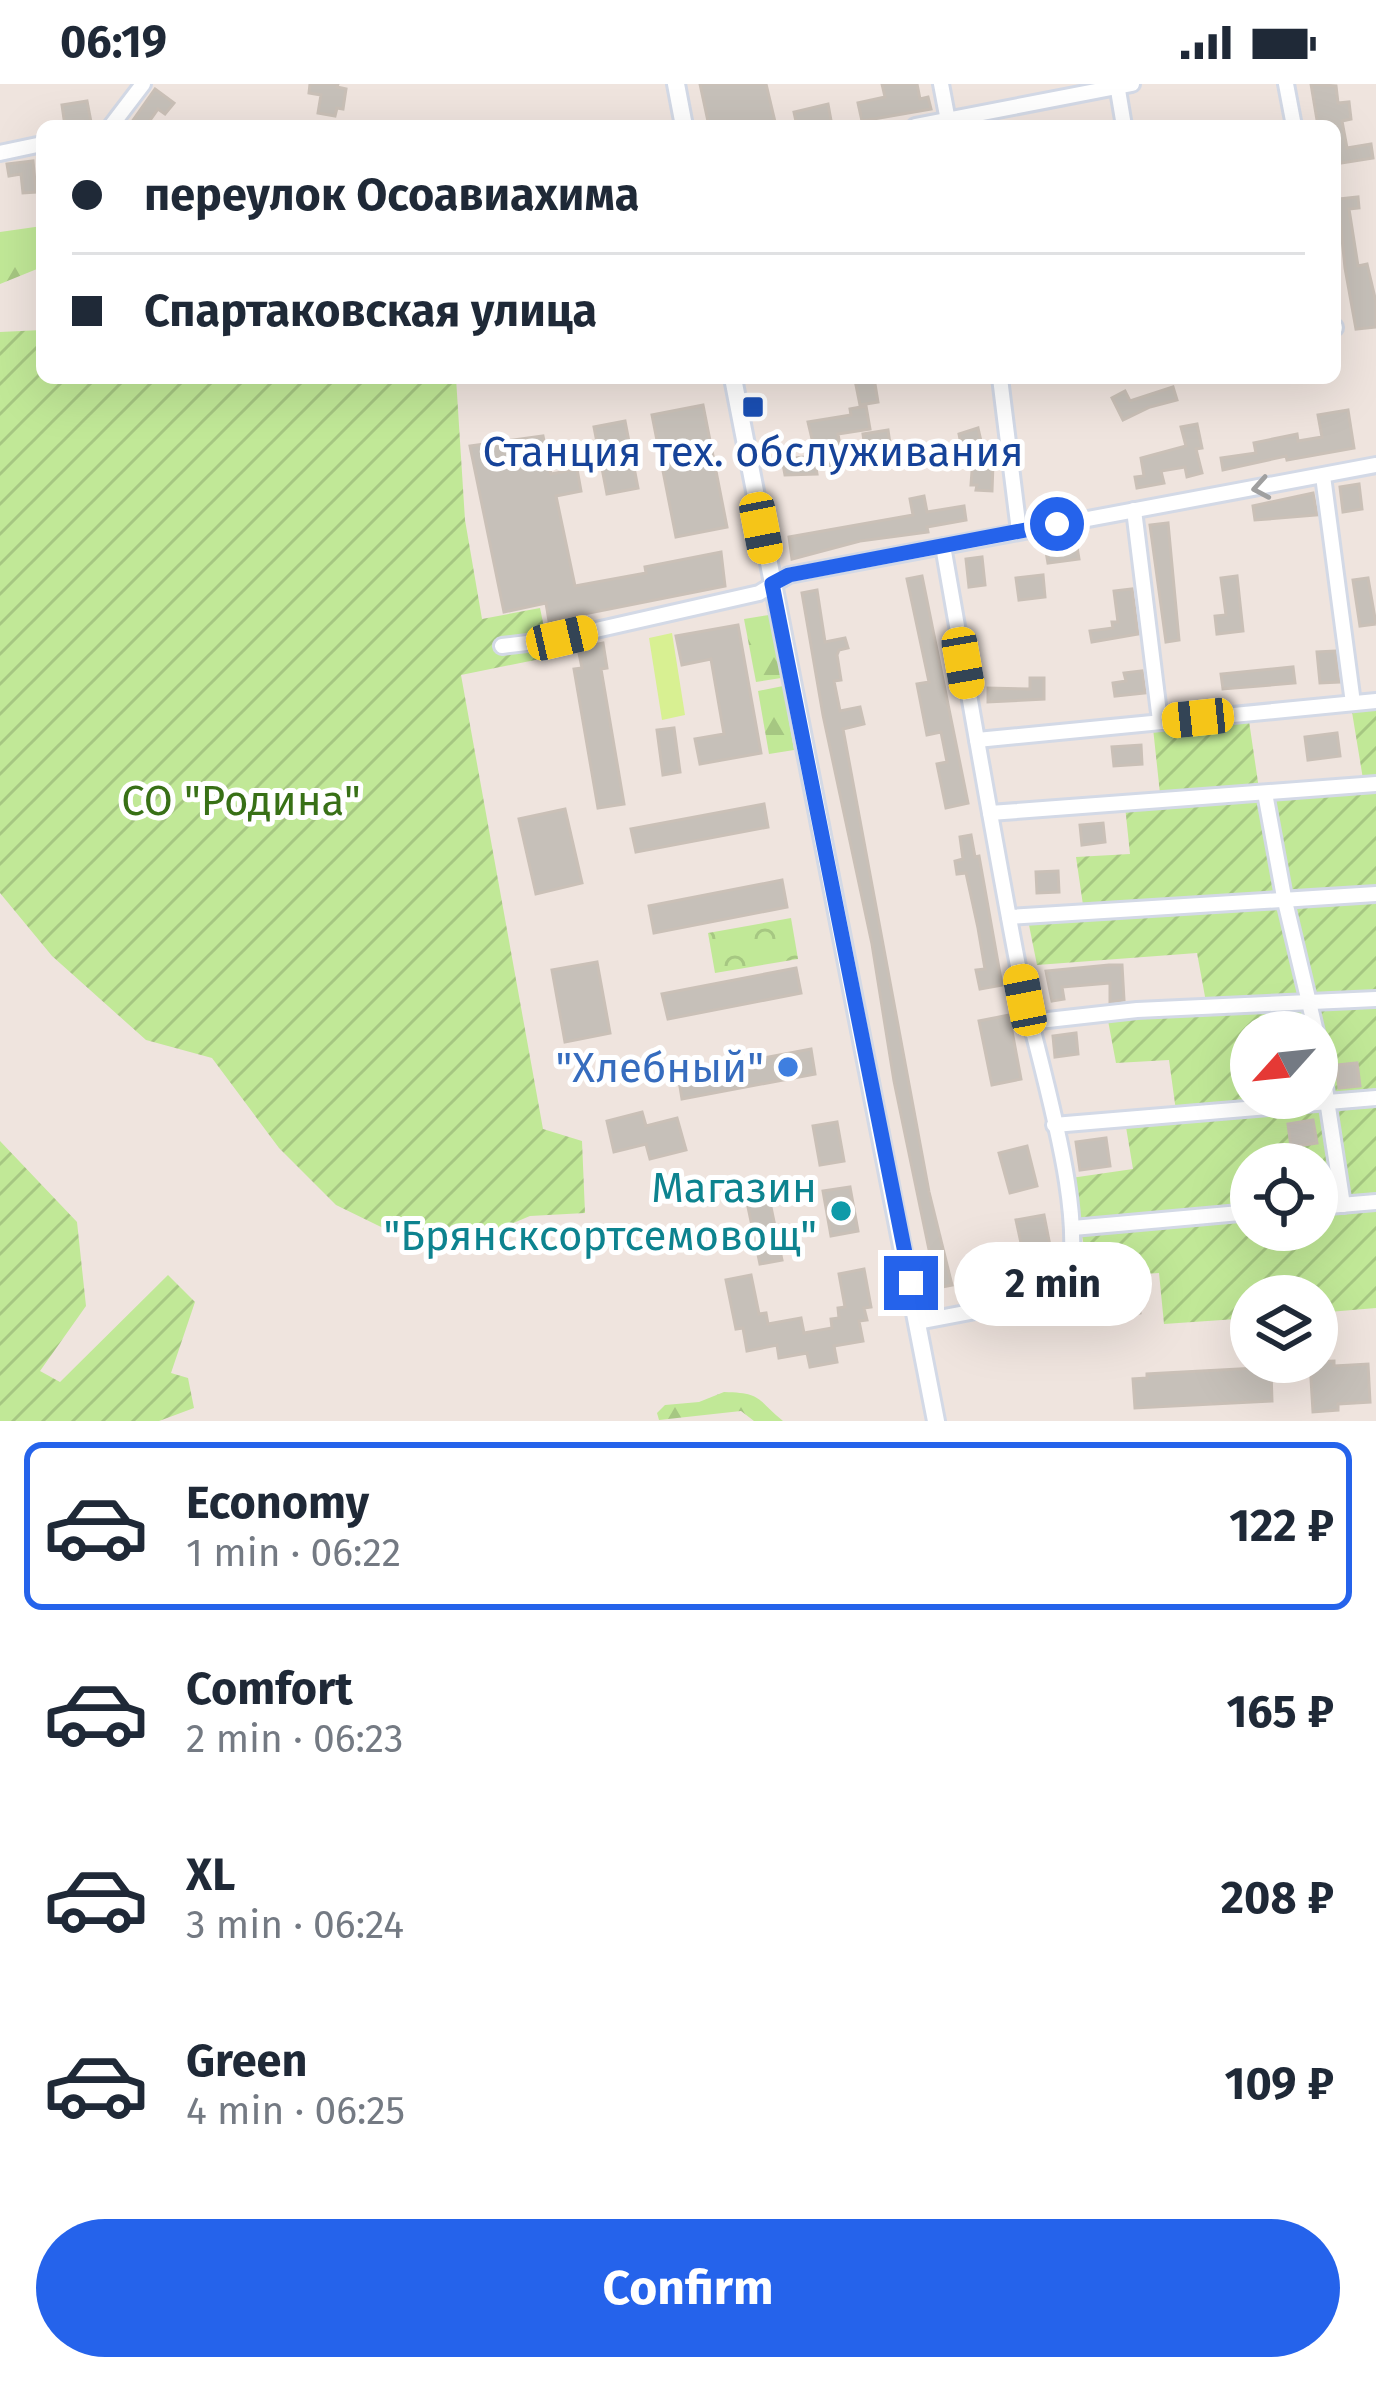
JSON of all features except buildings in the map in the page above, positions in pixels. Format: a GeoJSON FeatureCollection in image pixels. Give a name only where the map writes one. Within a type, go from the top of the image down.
{"type":"FeatureCollection","features":[{"type":"Feature","properties":{"kind":"street"},"geometry":{"type":"LineString","coordinates":[[116,120],[143,84]]}},
{"type":"Feature","properties":{"kind":"street"},"geometry":{"type":"LineString","coordinates":[[676,84],[683,120]]}},
{"type":"Feature","properties":{"kind":"street"},"geometry":{"type":"LineString","coordinates":[[940,84],[947,120]]}},
{"type":"Feature","properties":{"kind":"street"},"geometry":{"type":"LineString","coordinates":[[1286,84],[1293,120]]}},
{"type":"Feature","properties":{"kind":"street"},"geometry":{"type":"LineString","coordinates":[[962,120],[1122,85],[1124,120]]}},
{"type":"Feature","properties":{"kind":"street"},"geometry":{"type":"LineString","coordinates":[[0,153],[36,146]]}},
{"type":"Feature","properties":{"kind":"street"},"geometry":{"type":"LineString","coordinates":[[734,384],[936,1421]]}},
{"type":"Feature","properties":{"kind":"street"},"geometry":{"type":"LineString","coordinates":[[1001,384],[1019,531]]}},
{"type":"Feature","properties":{"kind":"street"},"geometry":{"type":"LineString","coordinates":[[502,646],[552,640],[739,597],[789,575],[1376,465]]}},
{"type":"Feature","properties":{"kind":"street"},"geometry":{"type":"LineString","coordinates":[[1323,476],[1353,703]]}},
{"type":"Feature","properties":{"kind":"street"},"geometry":{"type":"LineString","coordinates":[[1134,510],[1160,722]]}},
{"type":"Feature","properties":{"kind":"street"},"geometry":{"type":"LineString","coordinates":[[918,1322],[1064,1294],[1074,1272],[1073,1228],[1009,917],[943,546]]}},
{"type":"Feature","properties":{"kind":"street"},"geometry":{"type":"LineString","coordinates":[[977,740],[1376,701]]}},
{"type":"Feature","properties":{"kind":"street"},"geometry":{"type":"LineString","coordinates":[[990,813],[1376,784]]}},
{"type":"Feature","properties":{"kind":"street"},"geometry":{"type":"LineString","coordinates":[[1265,793],[1284,897],[1314,1011]]}},
{"type":"Feature","properties":{"kind":"street"},"geometry":{"type":"LineString","coordinates":[[1009,917],[1376,894]]}},
{"type":"Feature","properties":{"kind":"street"},"geometry":{"type":"LineString","coordinates":[[1030,1022],[1138,1010],[1376,998]]}},
{"type":"Feature","properties":{"kind":"street"},"geometry":{"type":"LineString","coordinates":[[1338,1100],[1376,1098]]}},
{"type":"Feature","properties":{"kind":"street"},"geometry":{"type":"LineString","coordinates":[[1054,1125],[1230,1110]]}},
{"type":"Feature","properties":{"kind":"street"},"geometry":{"type":"LineString","coordinates":[[1331,1119],[1343,1204]]}},
{"type":"Feature","properties":{"kind":"street"},"geometry":{"type":"LineString","coordinates":[[1338,1205],[1376,1202]]}},
{"type":"Feature","properties":{"kind":"street"},"geometry":{"type":"LineString","coordinates":[[1073,1228],[1230,1215]]}},
{"type":"Feature","properties":{"kind":"green space"},"geometry":{"type":"Polygon","coordinates":[[[36,227],[36,269],[0,284],[0,232],[36,227]]]}},
{"type":"Feature","properties":{"kind":"green space","name":"СО \"Родина\""},"geometry":{"type":"Polygon","coordinates":[[[36,330],[36,384],[456,384],[465,520],[482,619],[540,608],[550,657],[461,675],[543,1129],[582,1141],[585,1213],[530,1216],[463,1244],[420,1246],[336,1205],[279,1148],[212,1058],[146,1040],[52,956],[0,893],[0,332],[36,330]]]}},
{"type":"Feature","properties":{"kind":"green space"},"geometry":{"type":"Polygon","coordinates":[[[769,615],[781,678],[756,682],[744,619],[769,615]]]}},
{"type":"Feature","properties":{"kind":"green space"},"geometry":{"type":"Polygon","coordinates":[[[672,633],[685,715],[662,720],[649,638],[672,633]]]}},
{"type":"Feature","properties":{"kind":"green space"},"geometry":{"type":"Polygon","coordinates":[[[783,686],[794,750],[769,754],[758,691],[783,686]]]}},
{"type":"Feature","properties":{"kind":"green space"},"geometry":{"type":"Polygon","coordinates":[[[1376,710],[1376,1308],[1338,1311],[1338,1275],[1230,1275],[1230,1319],[1164,1324],[1159,1273],[1098,1277],[1096,1267],[1088,1267],[1071,1178],[1133,1169],[1124,1115],[1176,1111],[1169,1060],[1116,1063],[1106,1010],[1206,1002],[1197,953],[1037,965],[1026,910],[1083,905],[1076,857],[1130,854],[1125,806],[1161,803],[1153,728],[1249,721],[1259,789],[1363,779],[1352,712],[1376,710]]]}},
{"type":"Feature","properties":{"kind":"green space"},"geometry":{"type":"Polygon","coordinates":[[[791,918],[798,959],[715,973],[708,933],[791,918]]]}},
{"type":"Feature","properties":{"kind":"green space"},"geometry":{"type":"Polygon","coordinates":[[[0,1141],[77,1222],[86,1306],[40,1371],[60,1382],[168,1275],[195,1302],[171,1373],[188,1378],[194,1408],[159,1421],[0,1421],[0,1141]]]}},
{"type":"Feature","properties":{"kind":"green space"},"geometry":{"type":"Polygon","coordinates":[[[724,1392],[753,1396],[783,1421],[754,1421],[741,1411],[659,1420],[657,1413],[665,1405],[699,1402],[724,1392]]]}},
{"type":"Feature","properties":{"kind":"place","name":"Станция тех. обслуживания"},"geometry":{"type":"Point","coordinates":[753,407]}},
{"type":"Feature","properties":{"kind":"place","name":"\"Хлебный\""},"geometry":{"type":"Point","coordinates":[788,1067]}},
{"type":"Feature","properties":{"kind":"place","name":"Магазин \"Брянсксортсемовощ\""},"geometry":{"type":"Point","coordinates":[841,1211]}},
{"type":"Feature","properties":{"kind":"route"},"geometry":{"type":"LineString","coordinates":[[911,1283],[772,584],[789,575],[1057,524]]}}]}
